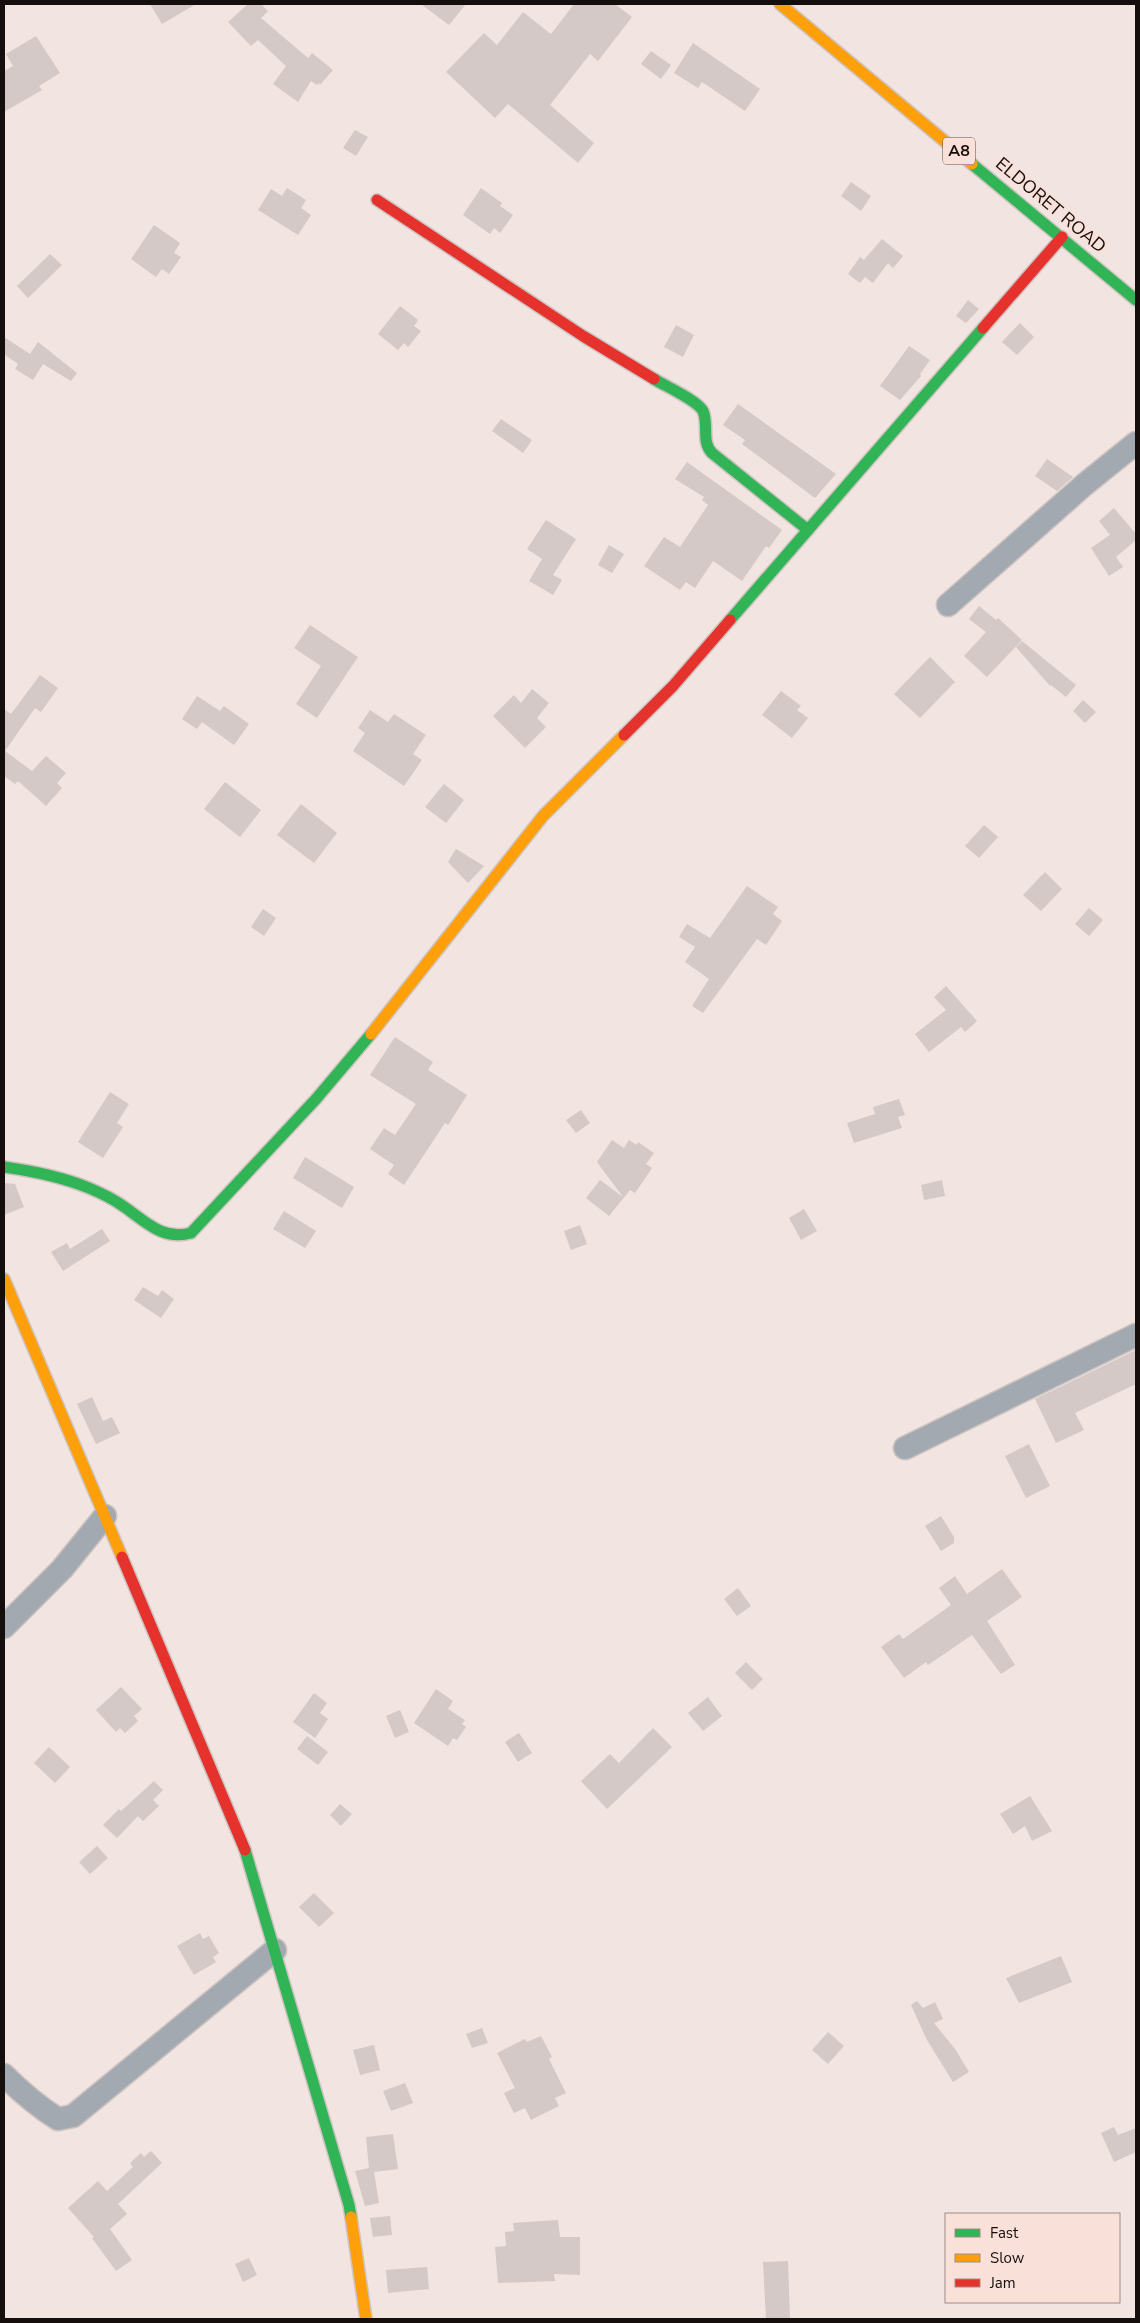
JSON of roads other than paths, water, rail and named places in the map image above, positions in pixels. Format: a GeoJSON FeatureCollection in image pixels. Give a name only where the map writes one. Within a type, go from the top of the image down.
{"type":"FeatureCollection","features":[{"type":"Feature","properties":{"kind":"main road","name":"ELDORET ROAD"},"geometry":{"type":"LineString","coordinates":[[780,4],[1062,236],[1136,300]]}},
{"type":"Feature","properties":{"kind":"main road"},"geometry":{"type":"LineString","coordinates":[[377,200],[583,336],[699,406],[704,413],[709,450],[808,530]]}},
{"type":"Feature","properties":{"kind":"main road"},"geometry":{"type":"LineString","coordinates":[[4,1167],[54,1175],[89,1189],[117,1202],[163,1234],[179,1237],[191,1233],[316,1099],[400,999],[543,816],[673,686],[1062,236]]}},
{"type":"Feature","properties":{"kind":"main road"},"geometry":{"type":"LineString","coordinates":[[4,1279],[184,1708],[250,1858],[349,2205],[366,2319]]}},
{"type":"Feature","properties":{"kind":"street"},"geometry":{"type":"LineString","coordinates":[[948,605],[1084,485],[1136,443]]}},
{"type":"Feature","properties":{"kind":"street"},"geometry":{"type":"LineString","coordinates":[[905,1448],[1136,1334]]}},
{"type":"Feature","properties":{"kind":"street"},"geometry":{"type":"LineString","coordinates":[[4,1627],[62,1569],[105,1516]]}},
{"type":"Feature","properties":{"kind":"street"},"geometry":{"type":"LineString","coordinates":[[4,2075],[40,2108],[58,2119],[73,2116],[275,1950]]}}]}
